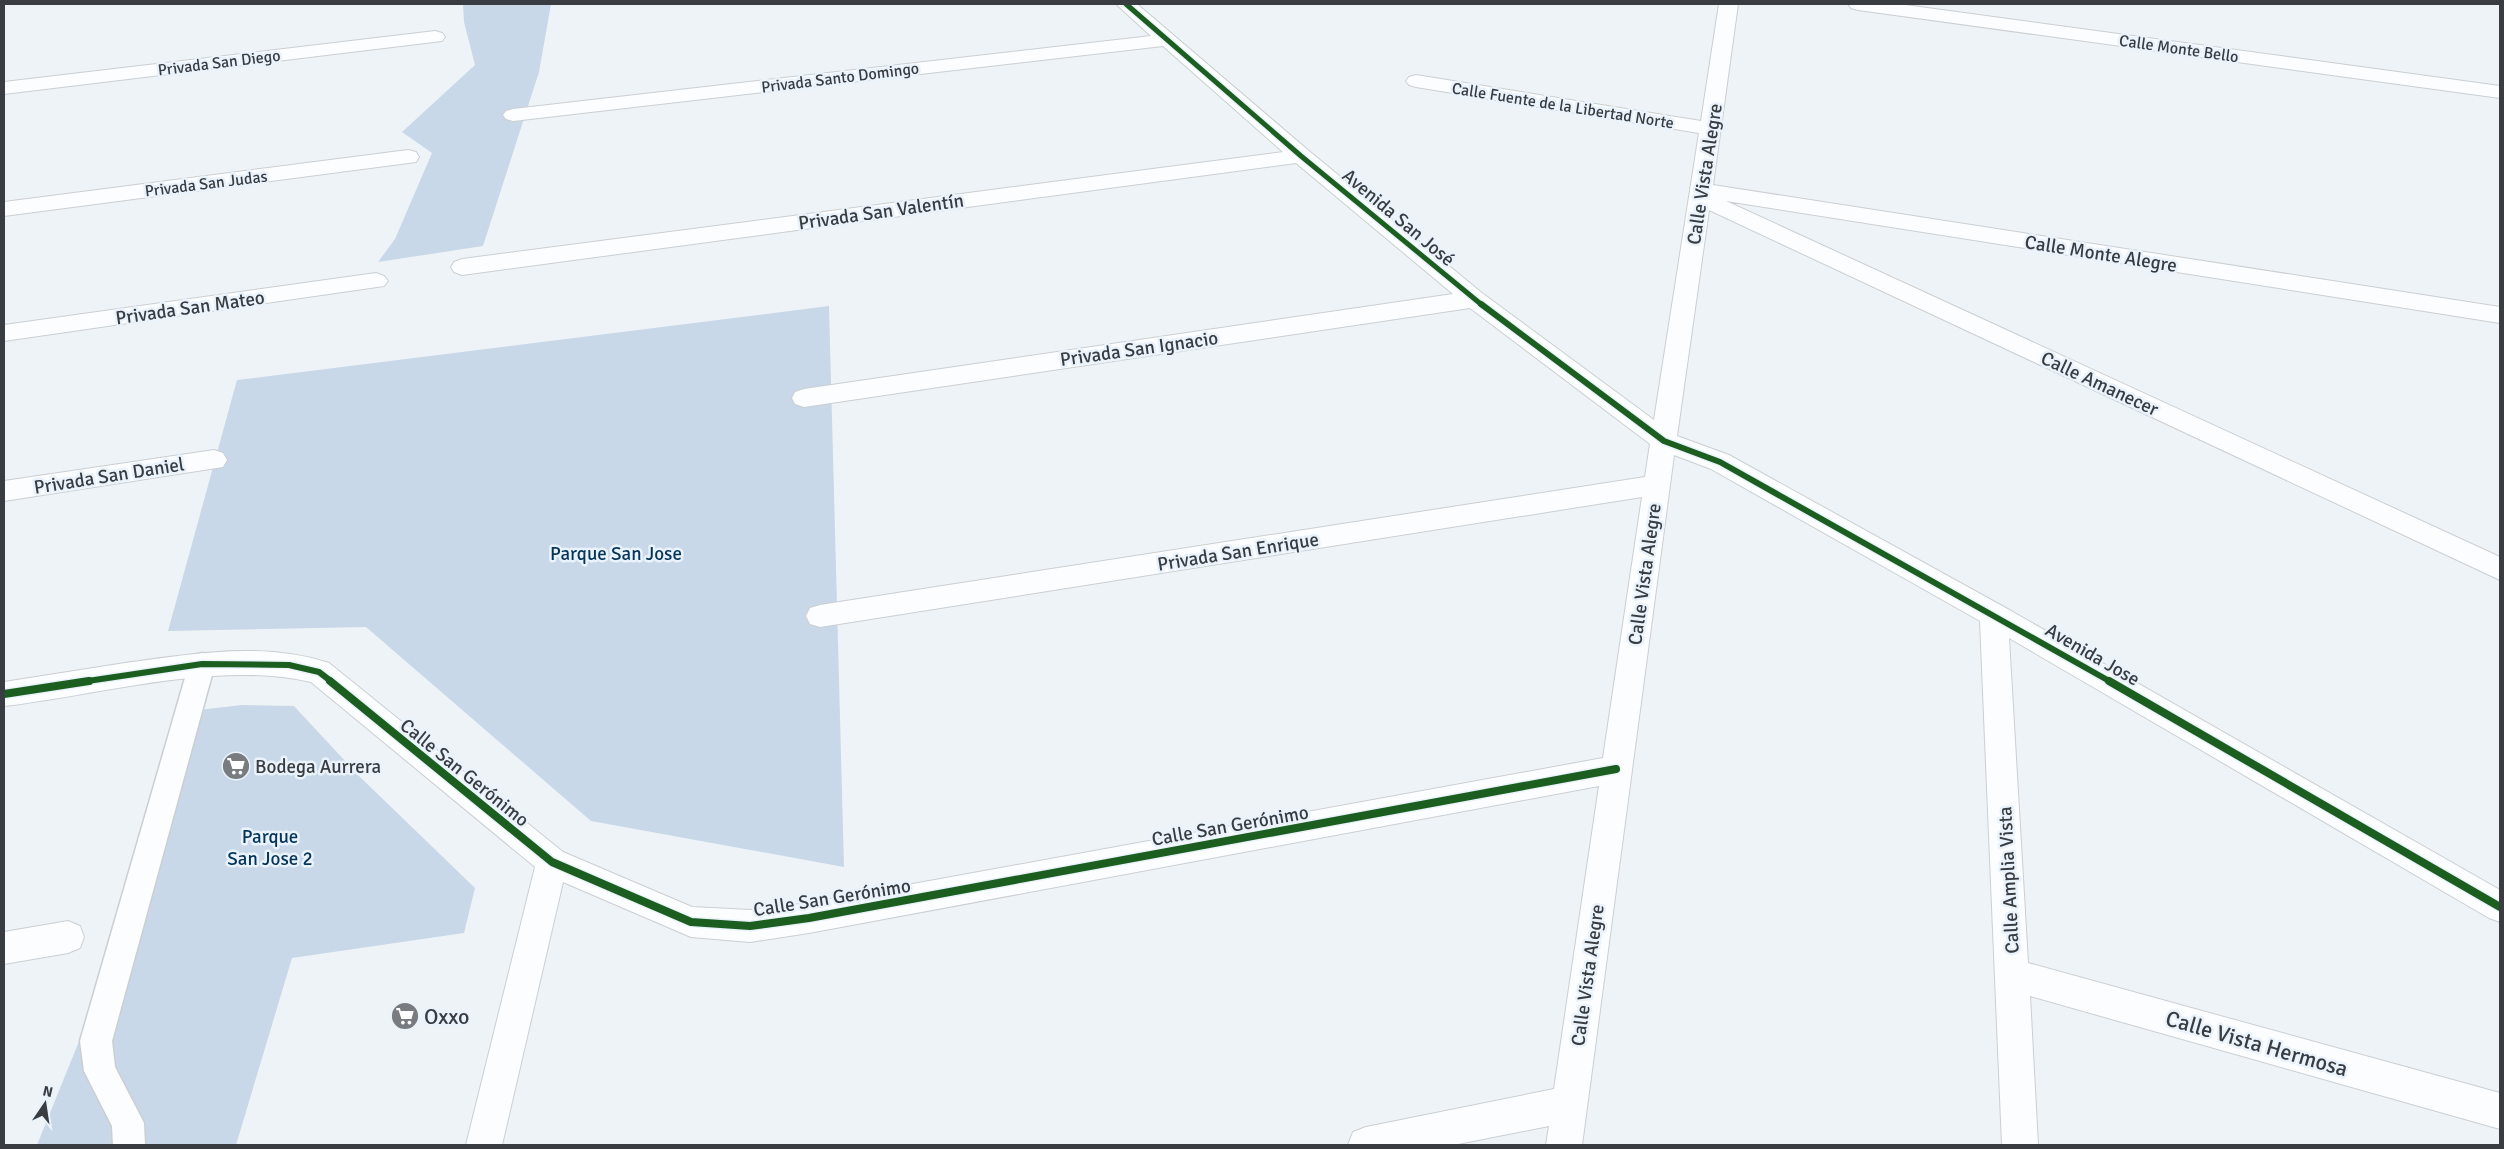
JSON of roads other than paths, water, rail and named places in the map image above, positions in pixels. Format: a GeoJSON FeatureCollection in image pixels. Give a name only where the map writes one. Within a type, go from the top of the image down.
{"type":"FeatureCollection","features":[{"type":"Feature","properties":{"kind":"street","name":"Avenida San José"},"geometry":{"type":"LineString","coordinates":[[1126,4],[1301,156],[1474,299],[1664,441]]}},
{"type":"Feature","properties":{"kind":"street","name":"Calle Vista Alegre"},"geometry":{"type":"LineString","coordinates":[[1564,1145],[1657,485],[1729,4]]}},
{"type":"Feature","properties":{"kind":"street","name":"Calle Monte Bello"},"geometry":{"type":"LineString","coordinates":[[1858,4],[2500,92]]}},
{"type":"Feature","properties":{"kind":"street","name":"Privada San Diego"},"geometry":{"type":"LineString","coordinates":[[4,88],[435,37]]}},
{"type":"Feature","properties":{"kind":"street","name":"Privada Santo Domingo"},"geometry":{"type":"LineString","coordinates":[[513,114],[1166,40]]}},
{"type":"Feature","properties":{"kind":"street","name":"Calle Fuente de la Libertad Norte"},"geometry":{"type":"LineString","coordinates":[[1416,81],[1710,129]]}},
{"type":"Feature","properties":{"kind":"street","name":"Privada San Valentín"},"geometry":{"type":"LineString","coordinates":[[462,267],[1301,156]]}},
{"type":"Feature","properties":{"kind":"street","name":"Privada San Judas"},"geometry":{"type":"LineString","coordinates":[[4,209],[408,158]]}},
{"type":"Feature","properties":{"kind":"street","name":"Calle Monte Alegre"},"geometry":{"type":"LineString","coordinates":[[1701,194],[2500,315]]}},
{"type":"Feature","properties":{"kind":"street","name":"Calle Amanecer"},"geometry":{"type":"LineString","coordinates":[[1701,194],[2500,569]]}},
{"type":"Feature","properties":{"kind":"street","name":"Privada San Mateo"},"geometry":{"type":"LineString","coordinates":[[4,332],[376,281]]}},
{"type":"Feature","properties":{"kind":"street","name":"Privada San Ignacio"},"geometry":{"type":"LineString","coordinates":[[804,398],[1474,299]]}},
{"type":"Feature","properties":{"kind":"street","name":"Avenida Jose"},"geometry":{"type":"LineString","coordinates":[[1664,441],[1720,462],[1994,615],[2500,906]]}},
{"type":"Feature","properties":{"kind":"street","name":"Privada San Daniel"},"geometry":{"type":"LineString","coordinates":[[4,491],[214,460]]}},
{"type":"Feature","properties":{"kind":"street","name":"Privada San Enrique"},"geometry":{"type":"LineString","coordinates":[[820,616],[1657,485]]}},
{"type":"Feature","properties":{"kind":"street","name":"Calle Amplia Vista"},"geometry":{"type":"LineString","coordinates":[[1994,615],[2020,1145]]}},
{"type":"Feature","properties":{"kind":"street","name":"Calle San Gerónimo"},"geometry":{"type":"LineString","coordinates":[[4,694],[202,664],[290,666],[319,672],[552,862],[691,922],[750,926],[819,916],[1616,769]]}},
{"type":"Feature","properties":{"kind":"street"},"geometry":{"type":"LineString","coordinates":[[484,1145],[552,862]]}},
{"type":"Feature","properties":{"kind":"street"},"geometry":{"type":"LineString","coordinates":[[4,948],[68,937]]}},
{"type":"Feature","properties":{"kind":"street","name":"Calle Vista Hermosa"},"geometry":{"type":"LineString","coordinates":[[2013,975],[2500,1111]]}},
{"type":"Feature","properties":{"kind":"street"},"geometry":{"type":"LineString","coordinates":[[1366,1145],[1569,1104]]}},
{"type":"Feature","properties":{"kind":"lane"},"geometry":{"type":"LineString","coordinates":[[129,1145],[128,1123],[100,1071],[96,1041],[202,664]]}},
{"type":"Feature","properties":{"kind":"place","name":"Bodega Aurrera"},"geometry":{"type":"Point","coordinates":[236,766]}},
{"type":"Feature","properties":{"kind":"place","name":"Oxxo"},"geometry":{"type":"Point","coordinates":[405,1016]}},
{"type":"Feature","properties":{"kind":"park label","name":"Parque San Jose"},"geometry":{"type":"Point","coordinates":[616,553]}},
{"type":"Feature","properties":{"kind":"park label","name":"Parque San Jose 2"},"geometry":{"type":"Point","coordinates":[270,847]}}]}
